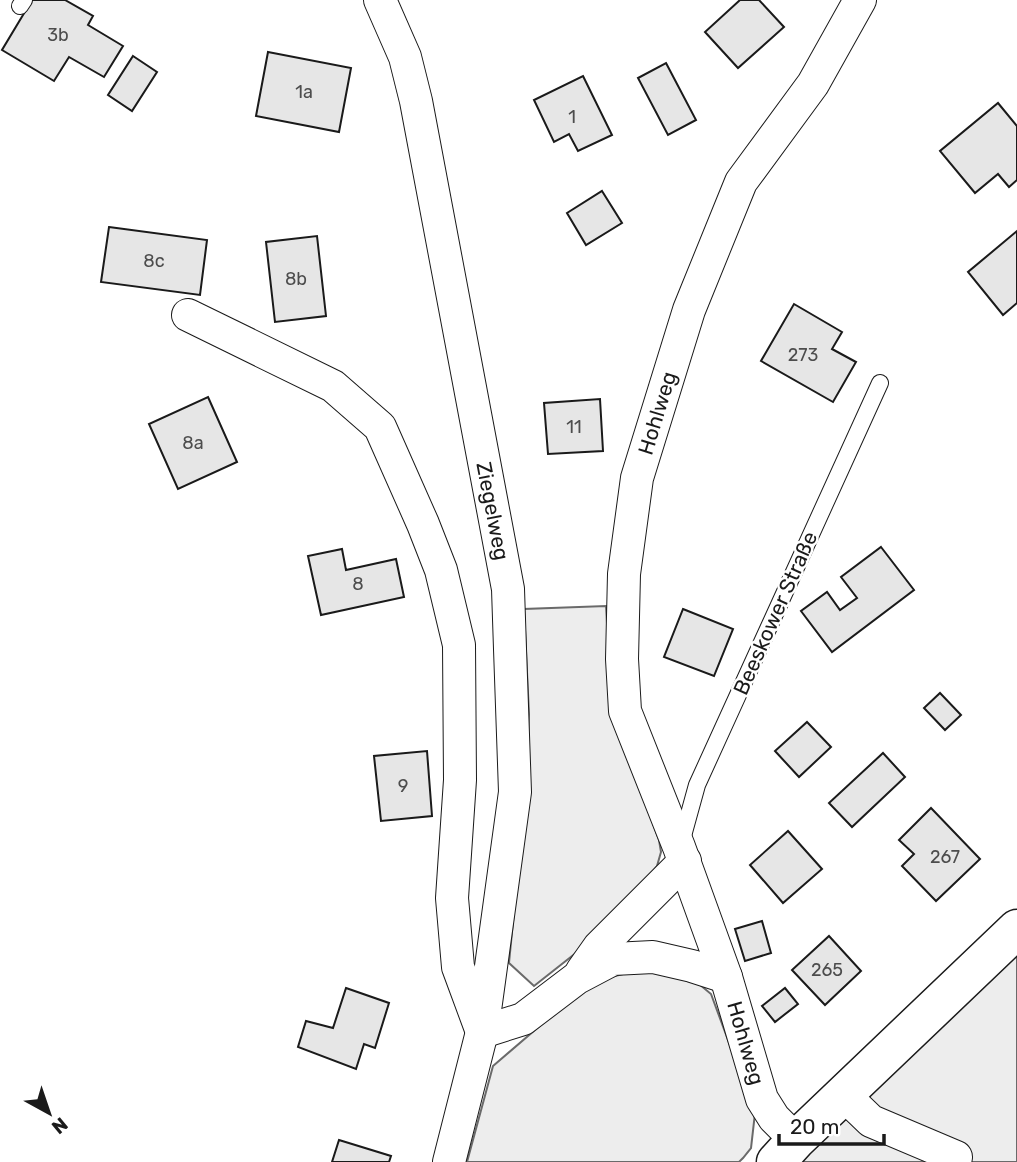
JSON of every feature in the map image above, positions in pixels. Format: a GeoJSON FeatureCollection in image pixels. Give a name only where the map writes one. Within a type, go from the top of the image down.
{"type":"FeatureCollection","features":[{"type":"Feature","properties":{"kind":"main road"},"geometry":{"type":"LineString","coordinates":[[786,1151],[1017,929]]}},
{"type":"Feature","properties":{"kind":"street","name":"Ziegelweg"},"geometry":{"type":"LineString","coordinates":[[380,0],[405,57],[416,101],[509,589],[515,792],[482,1032],[449,1162]]}},
{"type":"Feature","properties":{"kind":"street","name":"Hohlweg"},"geometry":{"type":"LineString","coordinates":[[786,1151],[774,1118],[762,1099],[726,977],[682,854],[625,711],[622,659],[624,574],[637,478],[689,310],[741,182],[813,84],[860,0]]}},
{"type":"Feature","properties":{"kind":"street"},"geometry":{"type":"LineString","coordinates":[[188,315],[333,386],[380,427],[423,524],[441,570],[458,645],[460,780],[452,898],[458,967],[482,1032]]}},
{"type":"Feature","properties":{"kind":"street","name":"Hohlweg"},"geometry":{"type":"LineString","coordinates":[[577,978],[599,947],[682,854]]}},
{"type":"Feature","properties":{"kind":"street","name":"Hohlweg"},"geometry":{"type":"LineString","coordinates":[[482,1032],[523,1019],[577,978],[613,959],[653,957],[726,977]]}},
{"type":"Feature","properties":{"kind":"street"},"geometry":{"type":"LineString","coordinates":[[844,1095],[871,1121],[955,1160]]}},
{"type":"Feature","properties":{"kind":"lane","name":"Beeskower Straße"},"geometry":{"type":"LineString","coordinates":[[682,854],[697,785],[880,383]]}},
{"type":"Feature","properties":{"kind":"shaded area"},"geometry":{"type":"Polygon","coordinates":[[[606,606],[612,711],[661,852],[657,866],[625,908],[586,945],[534,986],[509,963],[526,789],[529,714],[524,609],[606,606]]]}},
{"type":"Feature","properties":{"kind":"shaded area"},"geometry":{"type":"Polygon","coordinates":[[[1017,929],[1017,1162],[776,1162],[1017,929]]]}},
{"type":"Feature","properties":{"kind":"shaded area"},"geometry":{"type":"Polygon","coordinates":[[[635,971],[661,971],[699,984],[711,994],[755,1113],[751,1148],[743,1158],[739,1162],[467,1162],[493,1066],[595,981],[635,971]]]}},
{"type":"Feature","properties":{"kind":"building"},"geometry":{"type":"Polygon","coordinates":[[[32,0],[65,0],[93,16],[88,25],[123,46],[104,77],[69,57],[54,81],[2,50],[32,0]]]}},
{"type":"Feature","properties":{"kind":"building"},"geometry":{"type":"Polygon","coordinates":[[[740,0],[759,0],[784,27],[738,68],[705,32],[740,0]]]}},
{"type":"Feature","properties":{"kind":"building"},"geometry":{"type":"Polygon","coordinates":[[[268,52],[351,68],[339,132],[256,116],[268,52]]]}},
{"type":"Feature","properties":{"kind":"building"},"geometry":{"type":"Polygon","coordinates":[[[133,56],[157,72],[132,111],[108,95],[133,56]]]}},
{"type":"Feature","properties":{"kind":"building"},"geometry":{"type":"Polygon","coordinates":[[[666,63],[696,120],[668,135],[638,78],[666,63]]]}},
{"type":"Feature","properties":{"kind":"building"},"geometry":{"type":"Polygon","coordinates":[[[583,76],[612,135],[578,151],[569,134],[554,142],[534,100],[583,76]]]}},
{"type":"Feature","properties":{"kind":"building"},"geometry":{"type":"Polygon","coordinates":[[[998,103],[1017,126],[1017,180],[1009,187],[998,174],[975,193],[940,151],[998,103]]]}},
{"type":"Feature","properties":{"kind":"building"},"geometry":{"type":"Polygon","coordinates":[[[602,191],[622,223],[586,245],[567,213],[602,191]]]}},
{"type":"Feature","properties":{"kind":"building"},"geometry":{"type":"Polygon","coordinates":[[[109,227],[207,240],[200,295],[101,282],[109,227]]]}},
{"type":"Feature","properties":{"kind":"building"},"geometry":{"type":"Polygon","coordinates":[[[1017,231],[1017,303],[1003,315],[968,272],[1017,231]]]}},
{"type":"Feature","properties":{"kind":"building"},"geometry":{"type":"Polygon","coordinates":[[[317,236],[326,316],[275,322],[266,242],[317,236]]]}},
{"type":"Feature","properties":{"kind":"building"},"geometry":{"type":"Polygon","coordinates":[[[794,304],[842,332],[832,349],[856,362],[833,402],[761,361],[794,304]]]}},
{"type":"Feature","properties":{"kind":"building"},"geometry":{"type":"Polygon","coordinates":[[[208,397],[237,462],[178,489],[149,424],[208,397]]]}},
{"type":"Feature","properties":{"kind":"building"},"geometry":{"type":"Polygon","coordinates":[[[600,399],[603,451],[548,454],[544,403],[600,399]]]}},
{"type":"Feature","properties":{"kind":"building"},"geometry":{"type":"Polygon","coordinates":[[[881,547],[914,590],[832,652],[801,611],[827,592],[840,610],[857,598],[841,577],[881,547]]]}},
{"type":"Feature","properties":{"kind":"building"},"geometry":{"type":"Polygon","coordinates":[[[342,549],[346,570],[396,559],[404,597],[321,615],[308,556],[342,549]]]}},
{"type":"Feature","properties":{"kind":"building"},"geometry":{"type":"Polygon","coordinates":[[[683,609],[733,629],[714,676],[664,657],[683,609]]]}},
{"type":"Feature","properties":{"kind":"building"},"geometry":{"type":"Polygon","coordinates":[[[940,693],[961,715],[945,730],[924,708],[940,693]]]}},
{"type":"Feature","properties":{"kind":"building"},"geometry":{"type":"Polygon","coordinates":[[[807,722],[831,747],[799,777],[775,751],[807,722]]]}},
{"type":"Feature","properties":{"kind":"building"},"geometry":{"type":"Polygon","coordinates":[[[427,751],[432,816],[381,821],[374,756],[427,751]]]}},
{"type":"Feature","properties":{"kind":"building"},"geometry":{"type":"Polygon","coordinates":[[[883,753],[905,777],[852,827],[829,803],[883,753]]]}},
{"type":"Feature","properties":{"kind":"building"},"geometry":{"type":"Polygon","coordinates":[[[931,808],[980,859],[936,901],[902,866],[914,854],[899,840],[931,808]]]}},
{"type":"Feature","properties":{"kind":"building"},"geometry":{"type":"Polygon","coordinates":[[[788,831],[822,869],[783,903],[750,865],[788,831]]]}},
{"type":"Feature","properties":{"kind":"building"},"geometry":{"type":"Polygon","coordinates":[[[762,921],[771,953],[745,961],[735,929],[762,921]]]}},
{"type":"Feature","properties":{"kind":"building"},"geometry":{"type":"Polygon","coordinates":[[[829,936],[861,971],[825,1005],[792,970],[829,936]]]}},
{"type":"Feature","properties":{"kind":"building"},"geometry":{"type":"Polygon","coordinates":[[[346,988],[389,1003],[375,1048],[364,1044],[356,1069],[298,1047],[306,1021],[333,1028],[346,988]]]}},
{"type":"Feature","properties":{"kind":"building"},"geometry":{"type":"Polygon","coordinates":[[[785,988],[798,1004],[775,1022],[762,1006],[785,988]]]}},
{"type":"Feature","properties":{"kind":"building"},"geometry":{"type":"Polygon","coordinates":[[[339,1140],[391,1156],[389,1162],[332,1162],[339,1140]]]}}]}
